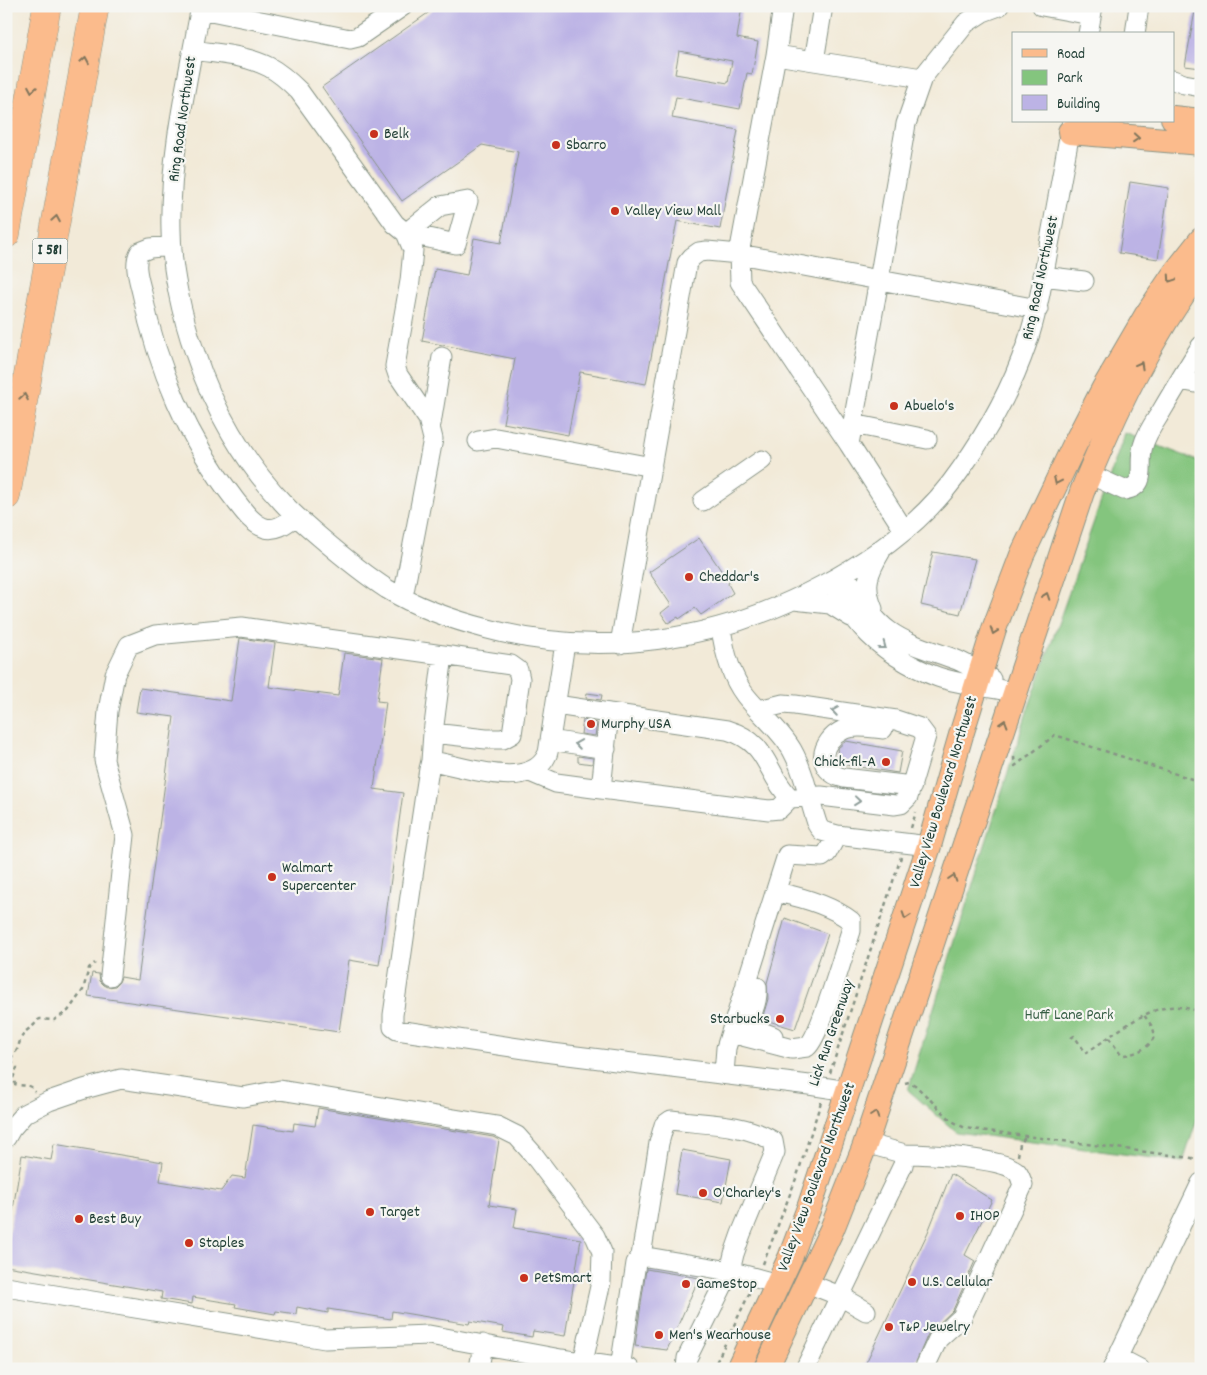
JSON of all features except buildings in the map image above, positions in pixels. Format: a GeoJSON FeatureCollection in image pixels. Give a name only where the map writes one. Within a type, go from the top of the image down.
{"type":"FeatureCollection","features":[{"type":"Feature","properties":{"kind":"highway"},"geometry":{"type":"LineString","coordinates":[[6,234],[47,6]]}},
{"type":"Feature","properties":{"kind":"highway","name":"I 581"},"geometry":{"type":"LineString","coordinates":[[6,496],[95,6]]}},
{"type":"Feature","properties":{"kind":"main road"},"geometry":{"type":"LineString","coordinates":[[1174,118],[1201,122]]}},
{"type":"Feature","properties":{"kind":"main road"},"geometry":{"type":"LineString","coordinates":[[1071,127],[1201,143]]}},
{"type":"Feature","properties":{"kind":"main road","name":"Valley View Boulevard Northwest"},"geometry":{"type":"LineString","coordinates":[[738,1369],[770,1283],[810,1205],[848,1092],[918,844],[1022,555],[1104,388],[1175,273],[1201,240]]}},
{"type":"Feature","properties":{"kind":"main road","name":"Valley View Boulevard Northwest"},"geometry":{"type":"LineString","coordinates":[[766,1369],[832,1229],[865,1144],[1014,692],[1089,474],[1104,436],[1154,339],[1183,293],[1201,269]]}},
{"type":"Feature","properties":{"kind":"main road"},"geometry":{"type":"LineString","coordinates":[[1089,474],[1082,466],[1083,461],[1100,425],[1128,347]]}},
{"type":"Feature","properties":{"kind":"main road"},"geometry":{"type":"LineString","coordinates":[[807,1283],[814,1244],[831,1189],[860,1109],[858,1100],[848,1092]]}},
{"type":"Feature","properties":{"kind":"main road"},"geometry":{"type":"LineString","coordinates":[[751,1369],[775,1320],[778,1303],[770,1283]]}},
{"type":"Feature","properties":{"kind":"street"},"geometry":{"type":"LineString","coordinates":[[201,8],[350,39],[358,37],[403,6]]}},
{"type":"Feature","properties":{"kind":"street"},"geometry":{"type":"LineString","coordinates":[[783,6],[740,254],[740,282],[849,444],[904,530]]}},
{"type":"Feature","properties":{"kind":"street"},"geometry":{"type":"LineString","coordinates":[[814,61],[823,6]]}},
{"type":"Feature","properties":{"kind":"street"},"geometry":{"type":"LineString","coordinates":[[849,444],[880,280],[906,124],[922,78],[966,23],[983,12],[999,6]]}},
{"type":"Feature","properties":{"kind":"street"},"geometry":{"type":"LineString","coordinates":[[1042,6],[1092,11],[1088,32]]}},
{"type":"Feature","properties":{"kind":"street"},"geometry":{"type":"LineString","coordinates":[[1135,32],[1139,6]]}},
{"type":"Feature","properties":{"kind":"street","name":"Ring Road Northwest"},"geometry":{"type":"LineString","coordinates":[[201,8],[174,160],[170,230],[185,321],[195,355],[208,388],[242,451],[264,482],[296,516],[356,567],[385,588],[440,614],[510,635],[564,642],[620,644],[663,640],[721,627],[762,614],[838,577],[883,547],[904,530],[945,491],[962,469],[1013,379],[1038,309],[1071,127]]}},
{"type":"Feature","properties":{"kind":"street"},"geometry":{"type":"LineString","coordinates":[[193,50],[255,61],[269,67],[285,78],[299,91],[395,224],[406,233],[413,250],[410,282],[396,366],[398,375],[430,424]]}},
{"type":"Feature","properties":{"kind":"street"},"geometry":{"type":"LineString","coordinates":[[776,55],[922,78]]}},
{"type":"Feature","properties":{"kind":"street"},"geometry":{"type":"LineString","coordinates":[[1174,80],[1201,87]]}},
{"type":"Feature","properties":{"kind":"street"},"geometry":{"type":"LineString","coordinates":[[172,246],[150,248],[140,252],[136,264],[156,351],[166,378],[186,421],[209,462],[246,514],[256,524],[264,528],[273,529],[280,527],[296,516]]}},
{"type":"Feature","properties":{"kind":"street"},"geometry":{"type":"LineString","coordinates":[[620,644],[688,263],[692,256],[707,250],[740,254],[1038,309]]}},
{"type":"Feature","properties":{"kind":"street"},"geometry":{"type":"LineString","coordinates":[[1043,276],[1084,281]]}},
{"type":"Feature","properties":{"kind":"street"},"geometry":{"type":"LineString","coordinates":[[1089,474],[1124,490],[1129,490],[1139,482],[1143,445],[1201,346]]}},
{"type":"Feature","properties":{"kind":"street"},"geometry":{"type":"LineString","coordinates":[[403,597],[433,439],[430,424],[442,357]]}},
{"type":"Feature","properties":{"kind":"street"},"geometry":{"type":"LineString","coordinates":[[1180,380],[1201,384]]}},
{"type":"Feature","properties":{"kind":"street"},"geometry":{"type":"LineString","coordinates":[[853,424],[927,439]]}},
{"type":"Feature","properties":{"kind":"street"},"geometry":{"type":"LineString","coordinates":[[478,441],[496,438],[652,467]]}},
{"type":"Feature","properties":{"kind":"street"},"geometry":{"type":"LineString","coordinates":[[703,501],[762,460]]}},
{"type":"Feature","properties":{"kind":"street"},"geometry":{"type":"LineString","coordinates":[[883,547],[873,564],[868,579],[867,592],[873,608],[883,625]]}},
{"type":"Feature","properties":{"kind":"street"},"geometry":{"type":"LineString","coordinates":[[838,577],[858,622]]}},
{"type":"Feature","properties":{"kind":"street"},"geometry":{"type":"LineString","coordinates":[[838,577],[888,631],[929,651],[958,660],[978,679]]}},
{"type":"Feature","properties":{"kind":"street"},"geometry":{"type":"LineString","coordinates":[[794,600],[830,604],[846,612],[876,641],[896,656],[920,670],[939,678],[978,679],[1014,692]]}},
{"type":"Feature","properties":{"kind":"street"},"geometry":{"type":"LineString","coordinates":[[110,976],[125,835],[104,760],[108,711],[115,674],[129,646],[154,635],[242,627],[512,665],[518,670],[520,679],[512,734],[503,739],[486,739],[433,733]]}},
{"type":"Feature","properties":{"kind":"street"},"geometry":{"type":"LineString","coordinates":[[721,627],[727,660],[735,679],[745,695],[785,739],[793,751],[802,771],[799,797],[822,831],[837,835],[918,844]]}},
{"type":"Feature","properties":{"kind":"street"},"geometry":{"type":"LineString","coordinates":[[431,760],[477,771],[500,774],[522,774],[530,772],[540,765],[545,758],[550,740],[564,642]]}},
{"type":"Feature","properties":{"kind":"street"},"geometry":{"type":"LineString","coordinates":[[443,655],[431,760],[413,867],[393,1027],[397,1030],[552,1053],[809,1085],[848,1092]]}},
{"type":"Feature","properties":{"kind":"street"},"geometry":{"type":"LineString","coordinates":[[759,710],[783,704],[887,719],[911,724],[920,728],[926,736]]}},
{"type":"Feature","properties":{"kind":"street"},"geometry":{"type":"LineString","coordinates":[[556,705],[727,730],[741,734],[751,741],[763,755],[782,790],[799,797],[901,804],[908,797],[926,736]]}},
{"type":"Feature","properties":{"kind":"street"},"geometry":{"type":"LineString","coordinates":[[602,789],[609,713]]}},
{"type":"Feature","properties":{"kind":"street"},"geometry":{"type":"LineString","coordinates":[[912,786],[834,776],[823,762],[826,749],[832,737],[845,729],[891,730],[926,736]]}},
{"type":"Feature","properties":{"kind":"street"},"geometry":{"type":"LineString","coordinates":[[550,740],[606,749]]}},
{"type":"Feature","properties":{"kind":"street"},"geometry":{"type":"LineString","coordinates":[[530,772],[556,783],[769,810],[779,809],[799,797]]}},
{"type":"Feature","properties":{"kind":"street"},"geometry":{"type":"LineString","coordinates":[[724,1074],[726,1048],[787,855],[822,857],[827,854],[837,835]]}},
{"type":"Feature","properties":{"kind":"street"},"geometry":{"type":"LineString","coordinates":[[731,1033],[792,1049],[807,1047],[813,1041],[851,931],[850,922],[840,913],[776,892]]}},
{"type":"Feature","properties":{"kind":"street"},"geometry":{"type":"LineString","coordinates":[[746,983],[757,987],[758,996],[750,1021],[752,1026],[775,1036],[813,1041]]}},
{"type":"Feature","properties":{"kind":"street"},"geometry":{"type":"LineString","coordinates":[[6,1138],[24,1114],[39,1106],[84,1089],[121,1078],[243,1097],[280,1090],[497,1126],[517,1136],[533,1154],[596,1236],[602,1252],[601,1282],[583,1362]]}},
{"type":"Feature","properties":{"kind":"street"},"geometry":{"type":"LineString","coordinates":[[6,1287],[325,1339],[429,1336],[483,1344],[560,1364],[583,1362],[625,1368],[636,1264],[641,1256],[659,1142],[664,1125],[671,1120],[736,1128],[762,1134],[773,1141],[775,1152],[736,1247],[730,1271],[687,1358],[686,1369]]}},
{"type":"Feature","properties":{"kind":"street"},"geometry":{"type":"LineString","coordinates":[[865,1144],[905,1154],[979,1159],[1010,1166],[1018,1172],[1023,1184],[962,1317],[938,1339],[924,1369]]}},
{"type":"Feature","properties":{"kind":"street"},"geometry":{"type":"LineString","coordinates":[[805,1369],[903,1165],[905,1154]]}},
{"type":"Feature","properties":{"kind":"street"},"geometry":{"type":"LineString","coordinates":[[1140,1369],[1114,1363],[1201,1184]]}},
{"type":"Feature","properties":{"kind":"street"},"geometry":{"type":"LineString","coordinates":[[641,1256],[730,1271],[770,1283]]}},
{"type":"Feature","properties":{"kind":"street"},"geometry":{"type":"LineString","coordinates":[[807,1283],[840,1296],[866,1311]]}},
{"type":"Feature","properties":{"kind":"street"},"geometry":{"type":"LineString","coordinates":[[479,1369],[483,1344]]}},
{"type":"Feature","properties":{"kind":"path"},"geometry":{"type":"LineString","coordinates":[[1014,756],[1015,766],[1055,735],[1201,782]]}},
{"type":"Feature","properties":{"kind":"path","name":"Lick Run Greenway"},"geometry":{"type":"LineString","coordinates":[[713,1369],[770,1283],[797,1176],[825,1088],[918,844],[918,805]]}},
{"type":"Feature","properties":{"kind":"path"},"geometry":{"type":"LineString","coordinates":[[6,1065],[17,1050],[20,1038],[26,1031],[32,1028],[40,1019],[54,1020],[68,1011],[83,990],[89,968],[112,951]]}},
{"type":"Feature","properties":{"kind":"path"},"geometry":{"type":"LineString","coordinates":[[1071,1038],[1074,1036],[1086,1053],[1144,1015],[1158,1009],[1179,1007],[1201,1012]]}},
{"type":"Feature","properties":{"kind":"path"},"geometry":{"type":"LineString","coordinates":[[1108,1038],[1121,1055],[1134,1054],[1153,1039],[1154,1033],[1144,1015]]}},
{"type":"Feature","properties":{"kind":"path"},"geometry":{"type":"LineString","coordinates":[[10,1060],[16,1068],[13,1078],[15,1084],[34,1088],[39,1106]]}},
{"type":"Feature","properties":{"kind":"path"},"geometry":{"type":"LineString","coordinates":[[901,1088],[906,1082],[914,1085],[952,1121],[970,1129],[1192,1158],[1201,1162]]}},
{"type":"Feature","properties":{"kind":"path"},"geometry":{"type":"LineString","coordinates":[[1010,1166],[1019,1156],[1020,1144],[1026,1136]]}},
{"type":"Feature","properties":{"kind":"green space","name":"Huff Lane Park"},"geometry":{"type":"Polygon","coordinates":[[[1125,433],[1201,462],[1201,1107],[1183,1162],[956,1132],[908,1090],[1026,715],[1125,433]]]}},
{"type":"Feature","properties":{"kind":"place","name":"Belk"},"geometry":{"type":"Point","coordinates":[374,134]}},
{"type":"Feature","properties":{"kind":"place","name":"Sbarro"},"geometry":{"type":"Point","coordinates":[556,145]}},
{"type":"Feature","properties":{"kind":"place","name":"Valley View Mall"},"geometry":{"type":"Point","coordinates":[615,211]}},
{"type":"Feature","properties":{"kind":"place","name":"Abuelo's"},"geometry":{"type":"Point","coordinates":[894,406]}},
{"type":"Feature","properties":{"kind":"place","name":"Cheddar's"},"geometry":{"type":"Point","coordinates":[689,577]}},
{"type":"Feature","properties":{"kind":"place","name":"Murphy USA"},"geometry":{"type":"Point","coordinates":[591,724]}},
{"type":"Feature","properties":{"kind":"place","name":"Chick-fil-A"},"geometry":{"type":"Point","coordinates":[886,762]}},
{"type":"Feature","properties":{"kind":"place","name":"Walmart Supercenter"},"geometry":{"type":"Point","coordinates":[272,877]}},
{"type":"Feature","properties":{"kind":"place","name":"Starbucks"},"geometry":{"type":"Point","coordinates":[780,1019]}},
{"type":"Feature","properties":{"kind":"place","name":"O'Charley's"},"geometry":{"type":"Point","coordinates":[703,1193]}},
{"type":"Feature","properties":{"kind":"place","name":"Target"},"geometry":{"type":"Point","coordinates":[370,1212]}},
{"type":"Feature","properties":{"kind":"place","name":"IHOP"},"geometry":{"type":"Point","coordinates":[960,1216]}},
{"type":"Feature","properties":{"kind":"place","name":"Best Buy"},"geometry":{"type":"Point","coordinates":[79,1219]}},
{"type":"Feature","properties":{"kind":"place","name":"Staples"},"geometry":{"type":"Point","coordinates":[189,1243]}},
{"type":"Feature","properties":{"kind":"place","name":"PetSmart"},"geometry":{"type":"Point","coordinates":[524,1278]}},
{"type":"Feature","properties":{"kind":"place","name":"U.S. Cellular"},"geometry":{"type":"Point","coordinates":[912,1282]}},
{"type":"Feature","properties":{"kind":"place","name":"GameStop"},"geometry":{"type":"Point","coordinates":[686,1284]}},
{"type":"Feature","properties":{"kind":"place","name":"T&P Jewelry"},"geometry":{"type":"Point","coordinates":[889,1327]}},
{"type":"Feature","properties":{"kind":"place","name":"Men's Wearhouse"},"geometry":{"type":"Point","coordinates":[659,1335]}}]}
